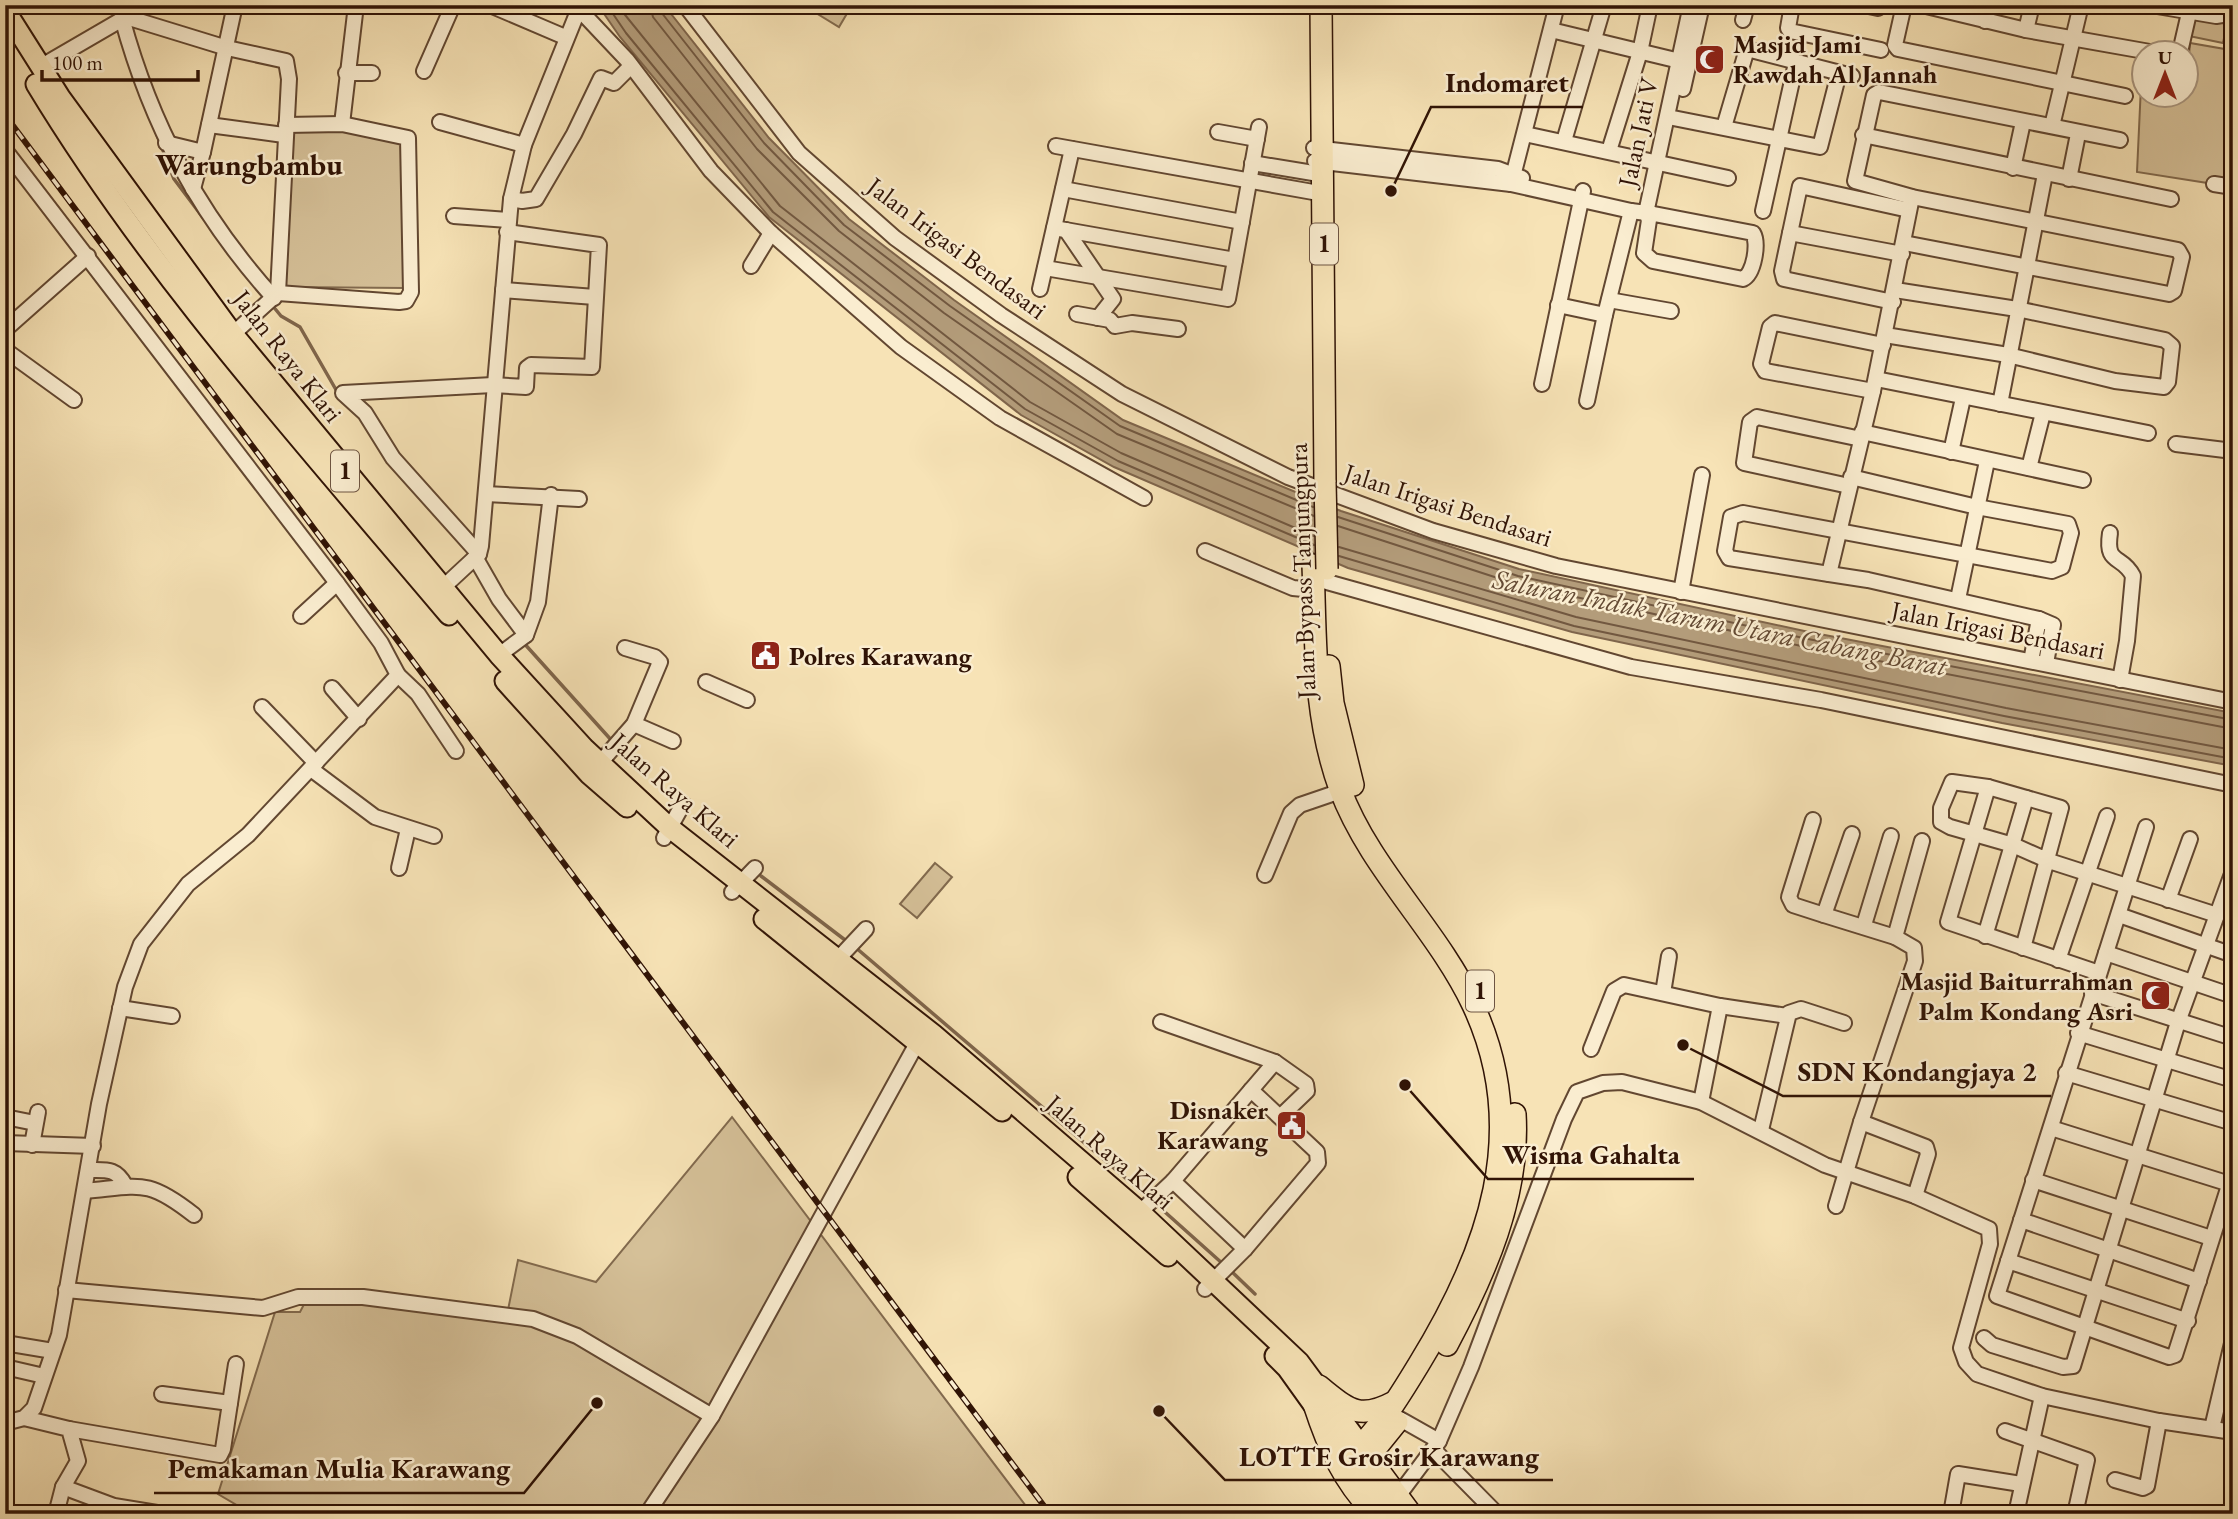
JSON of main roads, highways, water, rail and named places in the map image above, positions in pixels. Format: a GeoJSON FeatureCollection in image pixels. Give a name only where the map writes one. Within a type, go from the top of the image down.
{"type":"FeatureCollection","features":[{"type":"Feature","properties":{"kind":"highway","name":"Jalan Bypass Tanjungpura"},"geometry":{"type":"LineString","coordinates":[[1311,5],[1317,164],[1320,577],[1317,698],[1322,730],[1340,791],[1362,835],[1472,1003],[1493,1059],[1500,1098],[1501,1155],[1494,1203],[1441,1327],[1398,1410]]}},
{"type":"Feature","properties":{"kind":"highway","name":"Jalan Bypass Tanjungpura"},"geometry":{"type":"LineString","coordinates":[[1319,480],[1317,164],[1321,5]]}},
{"type":"Feature","properties":{"kind":"highway","name":"Jalan Bypass Tanjungpura"},"geometry":{"type":"LineString","coordinates":[[1320,577],[1332,703],[1355,790],[1376,834],[1464,963],[1487,1004],[1500,1040],[1514,1098],[1516,1161],[1502,1220],[1461,1320],[1398,1410],[1360,1457]]}},
{"type":"Feature","properties":{"kind":"highway"},"geometry":{"type":"LineString","coordinates":[[1316,1395],[1361,1413],[1398,1410],[1388,1464],[1394,1499]]}},
{"type":"Feature","properties":{"kind":"highway"},"geometry":{"type":"LineString","coordinates":[[1316,1395],[1329,1451],[1343,1475],[1375,1514]]}},
{"type":"Feature","properties":{"kind":"highway","name":"Jalan Raya Klari"},"geometry":{"type":"LineString","coordinates":[[1360,1457],[1394,1499],[1411,1514]]}},
{"type":"Feature","properties":{"kind":"main road","name":"Jalan Raya Klari"},"geometry":{"type":"LineString","coordinates":[[5,10],[125,203],[307,452],[599,764],[675,819],[744,879],[916,1045],[1218,1277]]}},
{"type":"Feature","properties":{"kind":"main road","name":"Jalan Raya Klari"},"geometry":{"type":"LineString","coordinates":[[5,32],[74,144],[233,334],[438,592],[589,774],[675,819]]}},
{"type":"Feature","properties":{"kind":"main road","name":"Jalan Raya Klari"},"geometry":{"type":"LineString","coordinates":[[744,879],[842,955],[933,1034],[1148,1206],[1218,1277],[1287,1368],[1316,1395],[1360,1457]]}},
{"type":"Feature","properties":{"kind":"water","name":"Saluran Induk Tarum Utara Cabang Barat"},"geometry":{"type":"Polygon","coordinates":[[[598,5],[664,5],[769,138],[849,219],[954,300],[1123,420],[1341,511],[1519,569],[1809,632],[2233,713],[2233,766],[2002,723],[1572,632],[1348,568],[1114,467],[1021,415],[769,217],[620,37],[598,5]]]}},
{"type":"Feature","properties":{"kind":"waterway"},"geometry":{"type":"LineString","coordinates":[[110,5],[117,19]]}},
{"type":"Feature","properties":{"kind":"waterway"},"geometry":{"type":"LineString","coordinates":[[156,132],[174,179],[204,219]]}},
{"type":"Feature","properties":{"kind":"waterway"},"geometry":{"type":"LineString","coordinates":[[272,305],[281,316],[300,327],[339,395]]}},
{"type":"Feature","properties":{"kind":"waterway"},"geometry":{"type":"LineString","coordinates":[[522,641],[613,742]]}},
{"type":"Feature","properties":{"kind":"waterway"},"geometry":{"type":"LineString","coordinates":[[618,748],[640,772]]}},
{"type":"Feature","properties":{"kind":"waterway"},"geometry":{"type":"LineString","coordinates":[[761,876],[849,943]]}},
{"type":"Feature","properties":{"kind":"waterway"},"geometry":{"type":"LineString","coordinates":[[855,947],[1150,1199]]}},
{"type":"Feature","properties":{"kind":"waterway"},"geometry":{"type":"LineString","coordinates":[[1156,1204],[1223,1264]]}},
{"type":"Feature","properties":{"kind":"waterway"},"geometry":{"type":"LineString","coordinates":[[1229,1269],[1255,1294]]}},
{"type":"Feature","properties":{"kind":"railway"},"geometry":{"type":"LineString","coordinates":[[5,115],[1050,1514]]}},
{"type":"Feature","properties":{"kind":"place","name":"Masjid Jami Rawdah Al Jannah"},"geometry":{"type":"Point","coordinates":[1710,59]}},
{"type":"Feature","properties":{"kind":"place","name":"Indomaret"},"geometry":{"type":"Point","coordinates":[1391,191]}},
{"type":"Feature","properties":{"kind":"place","name":"Polres Karawang"},"geometry":{"type":"Point","coordinates":[766,656]}},
{"type":"Feature","properties":{"kind":"place","name":"Masjid Baiturrahman Palm Kondang Asri"},"geometry":{"type":"Point","coordinates":[2156,996]}},
{"type":"Feature","properties":{"kind":"place","name":"SDN Kondangjaya 2"},"geometry":{"type":"Point","coordinates":[1683,1045]}},
{"type":"Feature","properties":{"kind":"place","name":"Wisma Gahalta"},"geometry":{"type":"Point","coordinates":[1405,1085]}},
{"type":"Feature","properties":{"kind":"place","name":"Disnaker Karawang"},"geometry":{"type":"Point","coordinates":[1291,1125]}},
{"type":"Feature","properties":{"kind":"place","name":"Pemakaman Mulia Karawang"},"geometry":{"type":"Point","coordinates":[597,1403]}},
{"type":"Feature","properties":{"kind":"place","name":"LOTTE Grosir Karawang"},"geometry":{"type":"Point","coordinates":[1159,1411]}},
{"type":"Feature","properties":{"kind":"district","name":"Warungbambu"},"geometry":{"type":"Point","coordinates":[249,165]}}]}
